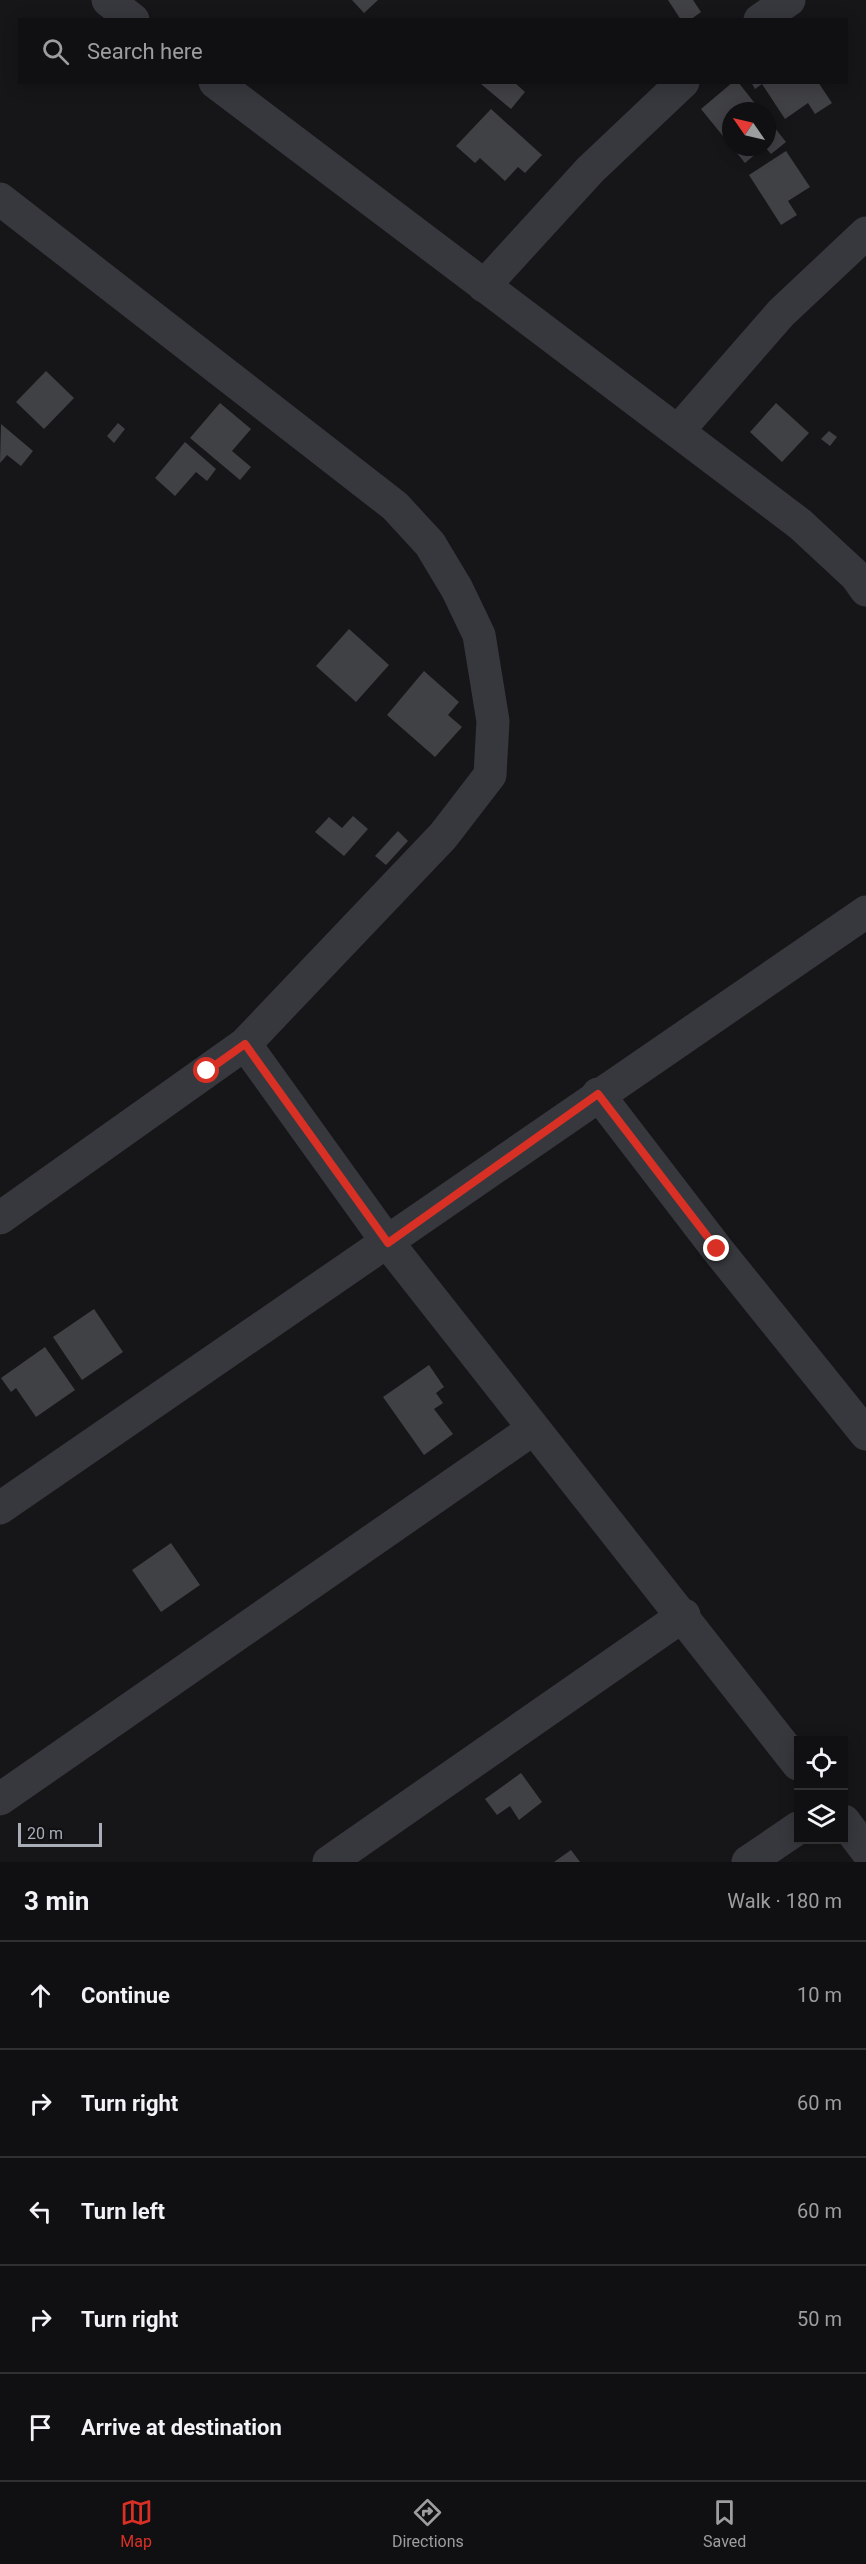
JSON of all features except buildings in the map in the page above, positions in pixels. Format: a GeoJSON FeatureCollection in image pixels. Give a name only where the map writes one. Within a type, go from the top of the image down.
{"type":"FeatureCollection","features":[{"type":"Feature","properties":{"kind":"street"},"geometry":{"type":"LineString","coordinates":[[108,0],[130,18]]}},
{"type":"Feature","properties":{"kind":"street"},"geometry":{"type":"LineString","coordinates":[[763,18],[789,0]]}},
{"type":"Feature","properties":{"kind":"street"},"geometry":{"type":"LineString","coordinates":[[218,84],[800,524],[863,578]]}},
{"type":"Feature","properties":{"kind":"street"},"geometry":{"type":"LineString","coordinates":[[484,286],[590,170],[681,84]]}},
{"type":"Feature","properties":{"kind":"street"},"geometry":{"type":"LineString","coordinates":[[0,199],[395,506],[430,544],[457,590],[479,635],[493,721],[490,775],[443,836],[245,1044],[0,1218]]}},
{"type":"Feature","properties":{"kind":"street"},"geometry":{"type":"LineString","coordinates":[[678,431],[781,313],[866,233]]}},
{"type":"Feature","properties":{"kind":"street"},"geometry":{"type":"LineString","coordinates":[[0,1508],[388,1243],[598,1094],[866,912]]}},
{"type":"Feature","properties":{"kind":"street"},"geometry":{"type":"LineString","coordinates":[[245,1044],[388,1243],[533,1429],[684,1615],[794,1759]]}},
{"type":"Feature","properties":{"kind":"street"},"geometry":{"type":"LineString","coordinates":[[598,1094],[717,1249],[866,1434]]}},
{"type":"Feature","properties":{"kind":"street"},"geometry":{"type":"LineString","coordinates":[[0,1799],[533,1429]]}},
{"type":"Feature","properties":{"kind":"street"},"geometry":{"type":"LineString","coordinates":[[329,1862],[684,1615]]}},
{"type":"Feature","properties":{"kind":"street"},"geometry":{"type":"LineString","coordinates":[[848,1827],[866,1850]]}},
{"type":"Feature","properties":{"kind":"street"},"geometry":{"type":"LineString","coordinates":[[748,1862],[794,1831]]}},
{"type":"Feature","properties":{"kind":"route"},"geometry":{"type":"LineString","coordinates":[[207,1071],[245,1044],[388,1243],[598,1094],[717,1249]]}}]}
